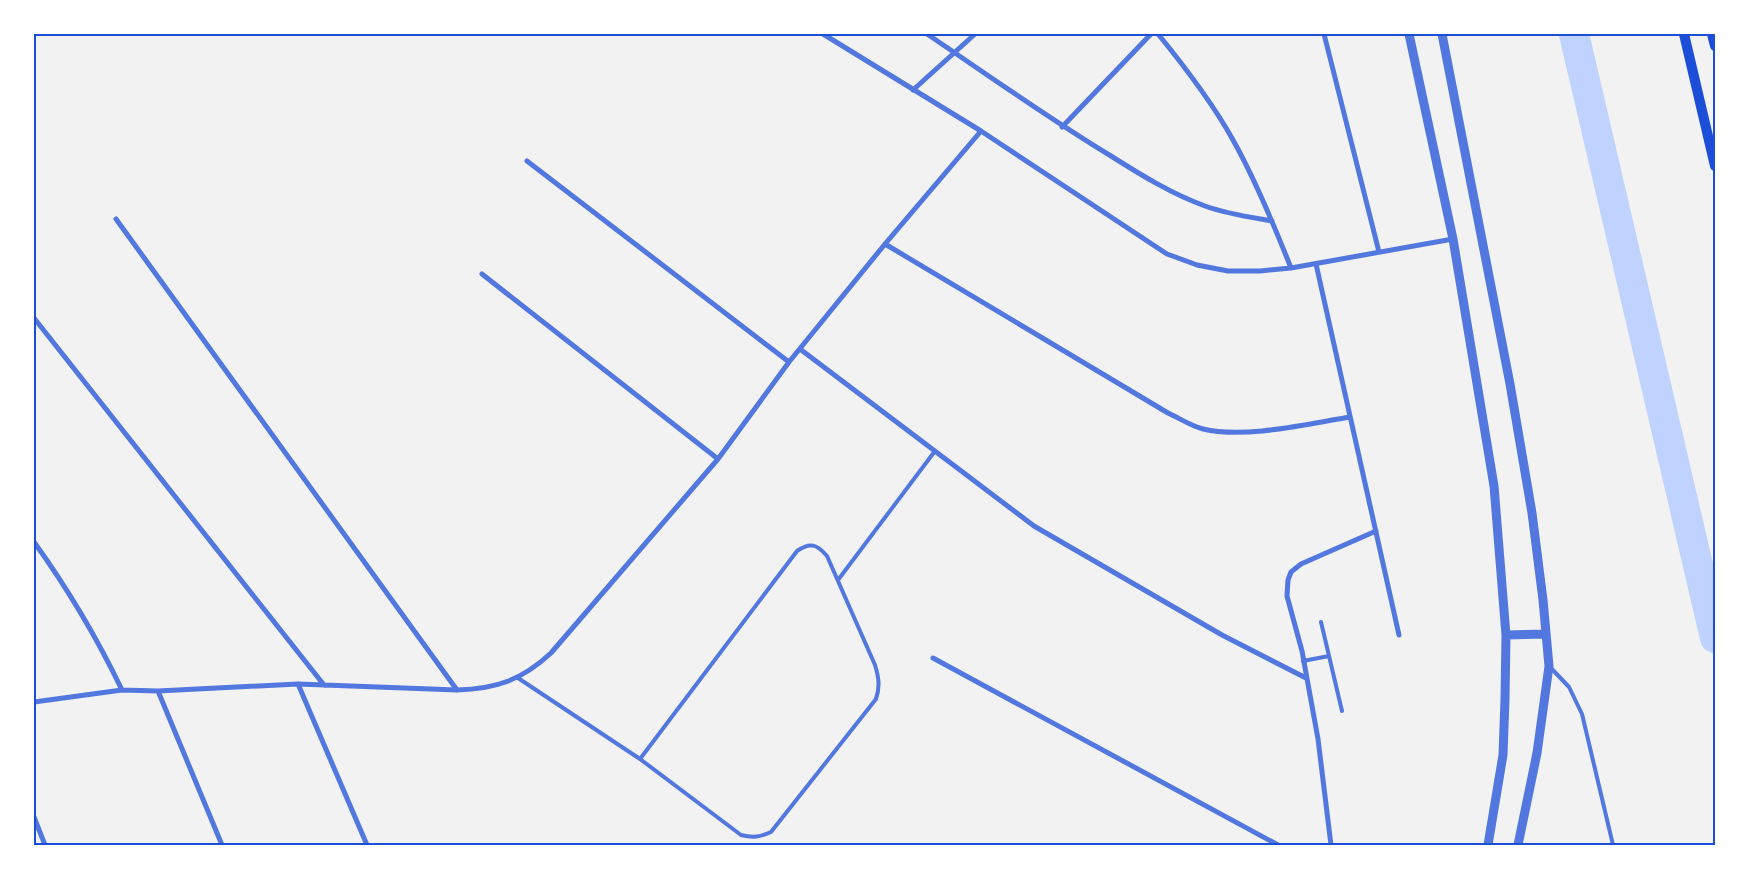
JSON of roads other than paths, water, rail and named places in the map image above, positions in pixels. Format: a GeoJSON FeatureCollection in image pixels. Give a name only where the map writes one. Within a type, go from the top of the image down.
{"type":"FeatureCollection","features":[{"type":"Feature","properties":{"kind":"main road"},"geometry":{"type":"LineString","coordinates":[[1684,34],[1715,166]]}},
{"type":"Feature","properties":{"kind":"main road"},"geometry":{"type":"LineString","coordinates":[[1712,34],[1715,46]]}},
{"type":"Feature","properties":{"kind":"street"},"geometry":{"type":"LineString","coordinates":[[823,34],[981,131],[1167,254],[1197,265],[1228,271],[1260,271],[1291,268],[1453,238]]}},
{"type":"Feature","properties":{"kind":"street"},"geometry":{"type":"LineString","coordinates":[[927,34],[1062,127],[1176,194],[1206,206],[1238,215],[1272,221]]}},
{"type":"Feature","properties":{"kind":"street"},"geometry":{"type":"LineString","coordinates":[[913,90],[975,34]]}},
{"type":"Feature","properties":{"kind":"street"},"geometry":{"type":"LineString","coordinates":[[1062,127],[1151,34]]}},
{"type":"Feature","properties":{"kind":"street"},"geometry":{"type":"LineString","coordinates":[[1158,34],[1209,101],[1233,140],[1272,221],[1291,268]]}},
{"type":"Feature","properties":{"kind":"street"},"geometry":{"type":"LineString","coordinates":[[1324,34],[1379,252]]}},
{"type":"Feature","properties":{"kind":"street"},"geometry":{"type":"LineString","coordinates":[[1409,34],[1453,238],[1494,486],[1506,634],[1506,699],[1503,755],[1488,845]]}},
{"type":"Feature","properties":{"kind":"street"},"geometry":{"type":"LineString","coordinates":[[1442,34],[1512,393],[1532,513],[1549,666],[1537,753],[1518,845]]}},
{"type":"Feature","properties":{"kind":"street"},"geometry":{"type":"LineString","coordinates":[[34,702],[122,690],[158,691],[298,684],[457,690],[478,689],[518,678],[536,667],[552,653],[718,459],[789,362],[885,244],[981,131]]}},
{"type":"Feature","properties":{"kind":"street"},"geometry":{"type":"LineString","coordinates":[[527,160],[789,362]]}},
{"type":"Feature","properties":{"kind":"street"},"geometry":{"type":"LineString","coordinates":[[116,219],[457,690]]}},
{"type":"Feature","properties":{"kind":"street"},"geometry":{"type":"LineString","coordinates":[[885,244],[1168,413],[1201,429],[1225,433],[1258,431],[1350,417]]}},
{"type":"Feature","properties":{"kind":"street"},"geometry":{"type":"LineString","coordinates":[[1316,264],[1400,635]]}},
{"type":"Feature","properties":{"kind":"street"},"geometry":{"type":"LineString","coordinates":[[482,274],[718,459]]}},
{"type":"Feature","properties":{"kind":"street"},"geometry":{"type":"LineString","coordinates":[[34,318],[324,685]]}},
{"type":"Feature","properties":{"kind":"street"},"geometry":{"type":"LineString","coordinates":[[800,349],[1034,526],[1222,635],[1306,678]]}},
{"type":"Feature","properties":{"kind":"street"},"geometry":{"type":"LineString","coordinates":[[1331,845],[1318,739],[1303,661],[1287,596],[1288,580],[1291,572],[1301,564],[1376,531]]}},
{"type":"Feature","properties":{"kind":"street"},"geometry":{"type":"LineString","coordinates":[[34,542],[80,610],[122,690]]}},
{"type":"Feature","properties":{"kind":"street"},"geometry":{"type":"LineString","coordinates":[[1506,634],[1546,634]]}},
{"type":"Feature","properties":{"kind":"street"},"geometry":{"type":"LineString","coordinates":[[933,658],[1278,845]]}},
{"type":"Feature","properties":{"kind":"street"},"geometry":{"type":"LineString","coordinates":[[298,684],[367,845]]}},
{"type":"Feature","properties":{"kind":"street"},"geometry":{"type":"LineString","coordinates":[[158,691],[222,845]]}},
{"type":"Feature","properties":{"kind":"street"},"geometry":{"type":"LineString","coordinates":[[34,817],[45,845]]}},
{"type":"Feature","properties":{"kind":"lane"},"geometry":{"type":"LineString","coordinates":[[838,580],[935,451]]}},
{"type":"Feature","properties":{"kind":"lane"},"geometry":{"type":"LineString","coordinates":[[518,678],[640,759],[741,835],[751,838],[762,836],[771,832],[876,699],[878,691],[879,682],[875,665],[827,556],[821,549],[813,545],[804,546],[797,551],[640,759]]}},
{"type":"Feature","properties":{"kind":"lane"},"geometry":{"type":"LineString","coordinates":[[1320,622],[1342,711]]}},
{"type":"Feature","properties":{"kind":"lane"},"geometry":{"type":"LineString","coordinates":[[1303,661],[1329,656]]}},
{"type":"Feature","properties":{"kind":"lane"},"geometry":{"type":"LineString","coordinates":[[1549,666],[1569,687],[1582,714],[1613,845]]}},
{"type":"Feature","properties":{"kind":"waterway"},"geometry":{"type":"LineString","coordinates":[[1574,34],[1715,638]]}}]}
